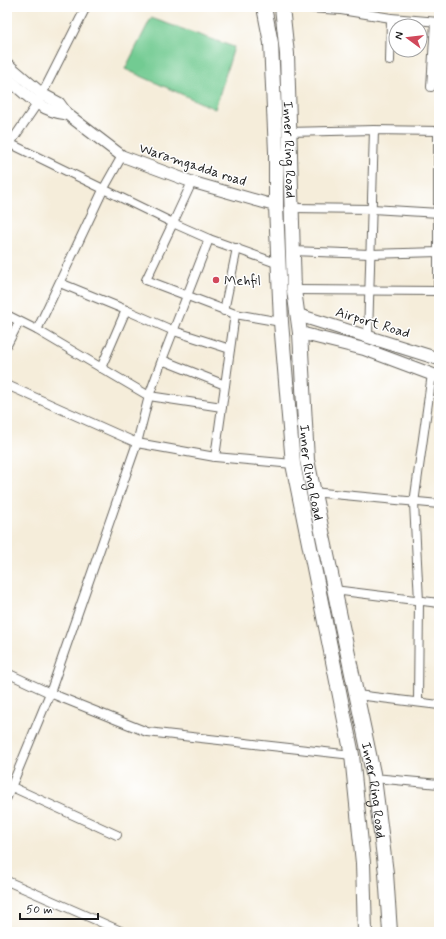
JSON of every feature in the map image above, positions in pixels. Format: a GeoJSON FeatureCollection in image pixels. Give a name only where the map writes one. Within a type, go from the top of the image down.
{"type":"FeatureCollection","features":[{"type":"Feature","properties":{"kind":"highway","name":"Inner Ring Road"},"geometry":{"type":"LineString","coordinates":[[264,7],[271,43],[281,322],[293,464],[352,755],[363,863],[365,932]]}},
{"type":"Feature","properties":{"kind":"highway","name":"Inner Ring Road"},"geometry":{"type":"LineString","coordinates":[[282,7],[287,64],[294,290],[300,334],[307,460],[312,492],[374,778],[386,873],[390,932]]}},
{"type":"Feature","properties":{"kind":"highway"},"geometry":{"type":"LineString","coordinates":[[272,64],[287,64]]}},
{"type":"Feature","properties":{"kind":"main road","name":"Airport Road"},"geometry":{"type":"LineString","coordinates":[[298,316],[368,336],[439,359]]}},
{"type":"Feature","properties":{"kind":"main road","name":"Airport Road"},"geometry":{"type":"LineString","coordinates":[[300,334],[364,349],[436,376]]}},
{"type":"Feature","properties":{"kind":"street"},"geometry":{"type":"LineString","coordinates":[[86,7],[39,99],[9,146],[104,188],[209,240],[237,248],[280,264]]}},
{"type":"Feature","properties":{"kind":"street"},"geometry":{"type":"LineString","coordinates":[[293,7],[342,9],[391,18]]}},
{"type":"Feature","properties":{"kind":"street"},"geometry":{"type":"LineString","coordinates":[[431,87],[437,22]]}},
{"type":"Feature","properties":{"kind":"street","name":"Waramgadda road"},"geometry":{"type":"LineString","coordinates":[[7,64],[54,113],[67,114],[122,156],[192,182],[276,206]]}},
{"type":"Feature","properties":{"kind":"street","name":"Waramgadda road"},"geometry":{"type":"LineString","coordinates":[[7,78],[39,99]]}},
{"type":"Feature","properties":{"kind":"street"},"geometry":{"type":"LineString","coordinates":[[288,132],[374,130],[438,131],[438,291],[294,290]]}},
{"type":"Feature","properties":{"kind":"street"},"geometry":{"type":"LineString","coordinates":[[368,336],[374,130]]}},
{"type":"Feature","properties":{"kind":"street"},"geometry":{"type":"LineString","coordinates":[[37,330],[104,188],[122,156]]}},
{"type":"Feature","properties":{"kind":"street"},"geometry":{"type":"LineString","coordinates":[[192,182],[146,280],[224,311],[281,322]]}},
{"type":"Feature","properties":{"kind":"street"},"geometry":{"type":"LineString","coordinates":[[292,208],[372,209],[438,213]]}},
{"type":"Feature","properties":{"kind":"street"},"geometry":{"type":"LineString","coordinates":[[7,798],[50,693],[137,443],[162,360],[209,240]]}},
{"type":"Feature","properties":{"kind":"street"},"geometry":{"type":"LineString","coordinates":[[224,311],[237,248]]}},
{"type":"Feature","properties":{"kind":"street"},"geometry":{"type":"LineString","coordinates":[[292,251],[370,254],[438,252]]}},
{"type":"Feature","properties":{"kind":"street"},"geometry":{"type":"LineString","coordinates":[[60,283],[174,331],[230,349]]}},
{"type":"Feature","properties":{"kind":"street"},"geometry":{"type":"LineString","coordinates":[[102,368],[126,310]]}},
{"type":"Feature","properties":{"kind":"street"},"geometry":{"type":"LineString","coordinates":[[215,457],[235,314]]}},
{"type":"Feature","properties":{"kind":"street"},"geometry":{"type":"LineString","coordinates":[[7,316],[37,330],[150,396],[222,407]]}},
{"type":"Feature","properties":{"kind":"street"},"geometry":{"type":"LineString","coordinates":[[7,345],[19,322]]}},
{"type":"Feature","properties":{"kind":"street"},"geometry":{"type":"LineString","coordinates":[[162,360],[224,385]]}},
{"type":"Feature","properties":{"kind":"street"},"geometry":{"type":"LineString","coordinates":[[418,702],[419,601],[414,502],[436,376]]}},
{"type":"Feature","properties":{"kind":"street"},"geometry":{"type":"LineString","coordinates":[[7,385],[137,443],[215,457],[293,464]]}},
{"type":"Feature","properties":{"kind":"street"},"geometry":{"type":"LineString","coordinates":[[312,492],[439,504]]}},
{"type":"Feature","properties":{"kind":"street"},"geometry":{"type":"LineString","coordinates":[[334,590],[439,603]]}},
{"type":"Feature","properties":{"kind":"street"},"geometry":{"type":"LineString","coordinates":[[7,673],[50,693],[147,732],[352,755]]}},
{"type":"Feature","properties":{"kind":"street"},"geometry":{"type":"LineString","coordinates":[[357,695],[439,705]]}},
{"type":"Feature","properties":{"kind":"street"},"geometry":{"type":"LineString","coordinates":[[374,778],[439,784]]}},
{"type":"Feature","properties":{"kind":"street"},"geometry":{"type":"LineString","coordinates":[[12,787],[117,834]]}},
{"type":"Feature","properties":{"kind":"street"},"geometry":{"type":"LineString","coordinates":[[7,881],[123,932]]}},
{"type":"Feature","properties":{"kind":"green space"},"geometry":{"type":"Polygon","coordinates":[[[151,18],[234,47],[215,109],[125,69],[151,18]]]}},
{"type":"Feature","properties":{"kind":"place","name":"Mehfil"},"geometry":{"type":"Point","coordinates":[216,280]}}]}
